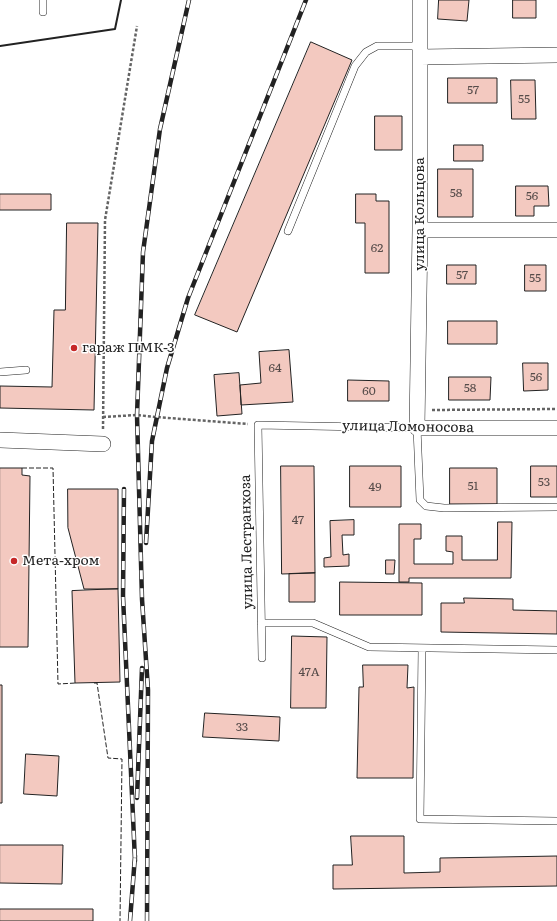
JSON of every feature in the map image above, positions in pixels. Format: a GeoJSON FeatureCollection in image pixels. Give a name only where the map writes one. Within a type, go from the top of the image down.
{"type":"FeatureCollection","features":[{"type":"Feature","properties":{"kind":"street","name":"улица Кольцова"},"geometry":{"type":"LineString","coordinates":[[418,428],[420,0]]}},
{"type":"Feature","properties":{"kind":"street"},"geometry":{"type":"LineString","coordinates":[[420,51],[557,54]]}},
{"type":"Feature","properties":{"kind":"street"},"geometry":{"type":"LineString","coordinates":[[420,230],[557,230]]}},
{"type":"Feature","properties":{"kind":"street","name":"улица Ломоносова"},"geometry":{"type":"LineString","coordinates":[[418,428],[557,428]]}},
{"type":"Feature","properties":{"kind":"street"},"geometry":{"type":"LineString","coordinates":[[0,440],[103,444]]}},
{"type":"Feature","properties":{"kind":"lane"},"geometry":{"type":"LineString","coordinates":[[43,0],[43,12]]}},
{"type":"Feature","properties":{"kind":"lane"},"geometry":{"type":"LineString","coordinates":[[288,231],[355,66],[366,52],[377,46],[420,51]]}},
{"type":"Feature","properties":{"kind":"lane"},"geometry":{"type":"LineString","coordinates":[[0,372],[26,370]]}},
{"type":"Feature","properties":{"kind":"lane","name":"улица Ломоносова"},"geometry":{"type":"LineString","coordinates":[[258,425],[418,428]]}},
{"type":"Feature","properties":{"kind":"lane","name":"улица Лестранхоза"},"geometry":{"type":"LineString","coordinates":[[258,425],[262,658]]}},
{"type":"Feature","properties":{"kind":"lane"},"geometry":{"type":"LineString","coordinates":[[418,428],[420,500],[426,506],[444,508],[557,507]]}},
{"type":"Feature","properties":{"kind":"lane"},"geometry":{"type":"LineString","coordinates":[[261,623],[313,623],[369,647],[557,650]]}},
{"type":"Feature","properties":{"kind":"lane"},"geometry":{"type":"LineString","coordinates":[[422,648],[420,820],[557,821]]}},
{"type":"Feature","properties":{"kind":"path"},"geometry":{"type":"LineString","coordinates":[[137,26],[105,220],[103,417],[137,415],[258,425]]}},
{"type":"Feature","properties":{"kind":"path"},"geometry":{"type":"LineString","coordinates":[[418,410],[557,409]]}},
{"type":"Feature","properties":{"kind":"building"},"geometry":{"type":"Polygon","coordinates":[[[439,0],[469,0],[467,21],[438,19],[439,0]]]}},
{"type":"Feature","properties":{"kind":"building"},"geometry":{"type":"Polygon","coordinates":[[[513,0],[536,0],[536,18],[513,18],[513,0]]]}},
{"type":"Feature","properties":{"kind":"building"},"geometry":{"type":"Polygon","coordinates":[[[311,42],[352,60],[237,332],[195,315],[311,42]]]}},
{"type":"Feature","properties":{"kind":"building"},"geometry":{"type":"Polygon","coordinates":[[[448,78],[497,78],[497,103],[448,103],[448,78]]]}},
{"type":"Feature","properties":{"kind":"building"},"geometry":{"type":"Polygon","coordinates":[[[511,80],[535,80],[536,119],[512,119],[511,80]]]}},
{"type":"Feature","properties":{"kind":"building"},"geometry":{"type":"Polygon","coordinates":[[[375,116],[402,116],[402,150],[375,150],[375,116]]]}},
{"type":"Feature","properties":{"kind":"building"},"geometry":{"type":"Polygon","coordinates":[[[454,145],[483,145],[483,161],[454,161],[454,145]]]}},
{"type":"Feature","properties":{"kind":"building"},"geometry":{"type":"Polygon","coordinates":[[[438,169],[473,169],[473,217],[438,217],[438,169]]]}},
{"type":"Feature","properties":{"kind":"building"},"geometry":{"type":"Polygon","coordinates":[[[516,186],[548,186],[549,206],[534,206],[534,216],[516,216],[516,186]]]}},
{"type":"Feature","properties":{"kind":"building"},"geometry":{"type":"Polygon","coordinates":[[[0,194],[51,194],[51,210],[0,210],[0,194]]]}},
{"type":"Feature","properties":{"kind":"building"},"geometry":{"type":"Polygon","coordinates":[[[356,194],[376,194],[376,201],[389,201],[389,273],[365,273],[365,223],[356,223],[356,194]]]}},
{"type":"Feature","properties":{"kind":"building","name":"гараж ПМК-3"},"geometry":{"type":"Polygon","coordinates":[[[67,223],[98,223],[94,410],[0,408],[0,386],[52,387],[54,310],[65,310],[67,223]]]}},
{"type":"Feature","properties":{"kind":"building"},"geometry":{"type":"Polygon","coordinates":[[[447,265],[476,265],[476,284],[447,284],[447,265]]]}},
{"type":"Feature","properties":{"kind":"building"},"geometry":{"type":"Polygon","coordinates":[[[525,265],[546,265],[546,291],[525,291],[525,265]]]}},
{"type":"Feature","properties":{"kind":"building"},"geometry":{"type":"Polygon","coordinates":[[[448,321],[497,321],[497,344],[448,344],[448,321]]]}},
{"type":"Feature","properties":{"kind":"building"},"geometry":{"type":"Polygon","coordinates":[[[289,350],[293,402],[241,405],[240,385],[261,383],[259,352],[289,350]]]}},
{"type":"Feature","properties":{"kind":"building"},"geometry":{"type":"Polygon","coordinates":[[[523,363],[548,363],[548,390],[524,391],[523,363]]]}},
{"type":"Feature","properties":{"kind":"building"},"geometry":{"type":"Polygon","coordinates":[[[239,373],[242,414],[217,416],[214,375],[239,373]]]}},
{"type":"Feature","properties":{"kind":"building"},"geometry":{"type":"Polygon","coordinates":[[[449,377],[491,377],[490,400],[449,400],[449,377]]]}},
{"type":"Feature","properties":{"kind":"building"},"geometry":{"type":"Polygon","coordinates":[[[348,380],[389,381],[389,401],[348,401],[348,380]]]}},
{"type":"Feature","properties":{"kind":"building"},"geometry":{"type":"Polygon","coordinates":[[[281,466],[314,466],[315,573],[282,574],[281,466]]]}},
{"type":"Feature","properties":{"kind":"building"},"geometry":{"type":"Polygon","coordinates":[[[350,466],[401,466],[401,507],[350,507],[350,466]]]}},
{"type":"Feature","properties":{"kind":"building"},"geometry":{"type":"Polygon","coordinates":[[[531,466],[557,466],[557,497],[531,497],[531,466]]]}},
{"type":"Feature","properties":{"kind":"building","name":"Мета-хром"},"geometry":{"type":"Polygon","coordinates":[[[0,468],[22,468],[22,475],[30,476],[28,647],[0,647],[0,468]]]}},
{"type":"Feature","properties":{"kind":"building"},"geometry":{"type":"Polygon","coordinates":[[[450,468],[497,468],[497,504],[450,504],[450,468]]]}},
{"type":"Feature","properties":{"kind":"building"},"geometry":{"type":"Polygon","coordinates":[[[68,489],[118,489],[118,589],[84,589],[68,528],[68,489]]]}},
{"type":"Feature","properties":{"kind":"building"},"geometry":{"type":"Polygon","coordinates":[[[354,520],[354,535],[342,535],[343,555],[349,554],[349,566],[324,567],[324,558],[331,557],[330,521],[354,520]]]}},
{"type":"Feature","properties":{"kind":"building"},"geometry":{"type":"Polygon","coordinates":[[[498,522],[512,522],[511,578],[409,578],[409,582],[399,582],[399,524],[421,524],[421,539],[414,539],[414,564],[453,564],[453,552],[446,551],[446,536],[462,536],[462,560],[497,560],[498,522]]]}},
{"type":"Feature","properties":{"kind":"building"},"geometry":{"type":"Polygon","coordinates":[[[386,560],[395,560],[394,574],[386,574],[386,560]]]}},
{"type":"Feature","properties":{"kind":"building"},"geometry":{"type":"Polygon","coordinates":[[[315,573],[315,602],[289,602],[289,574],[315,573]]]}},
{"type":"Feature","properties":{"kind":"building"},"geometry":{"type":"Polygon","coordinates":[[[340,582],[422,583],[422,615],[340,615],[340,582]]]}},
{"type":"Feature","properties":{"kind":"building"},"geometry":{"type":"Polygon","coordinates":[[[118,589],[120,682],[75,683],[72,591],[118,589]]]}},
{"type":"Feature","properties":{"kind":"building"},"geometry":{"type":"Polygon","coordinates":[[[464,598],[513,599],[513,610],[557,611],[557,634],[441,632],[441,603],[464,603],[464,598]]]}},
{"type":"Feature","properties":{"kind":"building"},"geometry":{"type":"Polygon","coordinates":[[[292,636],[327,637],[326,708],[291,708],[292,636]]]}},
{"type":"Feature","properties":{"kind":"building"},"geometry":{"type":"Polygon","coordinates":[[[363,665],[408,665],[407,688],[414,687],[413,778],[357,778],[359,687],[363,687],[363,665]]]}},
{"type":"Feature","properties":{"kind":"building"},"geometry":{"type":"Polygon","coordinates":[[[0,685],[2,685],[2,803],[0,803],[0,685]]]}},
{"type":"Feature","properties":{"kind":"building"},"geometry":{"type":"Polygon","coordinates":[[[205,713],[280,717],[279,741],[203,737],[205,713]]]}},
{"type":"Feature","properties":{"kind":"building"},"geometry":{"type":"Polygon","coordinates":[[[26,754],[59,756],[57,796],[24,794],[26,754]]]}},
{"type":"Feature","properties":{"kind":"building"},"geometry":{"type":"Polygon","coordinates":[[[351,836],[404,836],[404,873],[440,872],[440,858],[557,856],[557,886],[333,889],[333,865],[352,865],[351,836]]]}},
{"type":"Feature","properties":{"kind":"building"},"geometry":{"type":"Polygon","coordinates":[[[0,845],[63,845],[62,884],[0,883],[0,845]]]}},
{"type":"Feature","properties":{"kind":"building"},"geometry":{"type":"Polygon","coordinates":[[[0,909],[93,909],[93,921],[0,921],[0,909]]]}},
{"type":"Feature","properties":{"kind":"railway"},"geometry":{"type":"LineString","coordinates":[[147,921],[148,690],[142,599],[137,415],[143,252],[160,129],[189,0]]}},
{"type":"Feature","properties":{"kind":"railway"},"geometry":{"type":"LineString","coordinates":[[146,543],[152,441],[167,368],[188,298],[306,0]]}},
{"type":"Feature","properties":{"kind":"railway"},"geometry":{"type":"LineString","coordinates":[[124,489],[123,596],[135,861]]}},
{"type":"Feature","properties":{"kind":"railway"},"geometry":{"type":"LineString","coordinates":[[137,798],[142,668]]}},
{"type":"Feature","properties":{"kind":"railway"},"geometry":{"type":"LineString","coordinates":[[130,921],[135,856]]}},
{"type":"Feature","properties":{"kind":"fence"},"geometry":{"type":"LineString","coordinates":[[22,468],[53,468],[58,684],[76,683]]}},
{"type":"Feature","properties":{"kind":"fence"},"geometry":{"type":"LineString","coordinates":[[94,683],[97,683],[108,758],[122,759],[120,921]]}},
{"type":"Feature","properties":{"kind":"wall"},"geometry":{"type":"LineString","coordinates":[[0,46],[115,29],[121,0]]}},
{"type":"Feature","properties":{"kind":"place","name":"гараж ПМК-3"},"geometry":{"type":"Point","coordinates":[74,348]}},
{"type":"Feature","properties":{"kind":"place","name":"Мета-хром"},"geometry":{"type":"Point","coordinates":[14,561]}}]}
